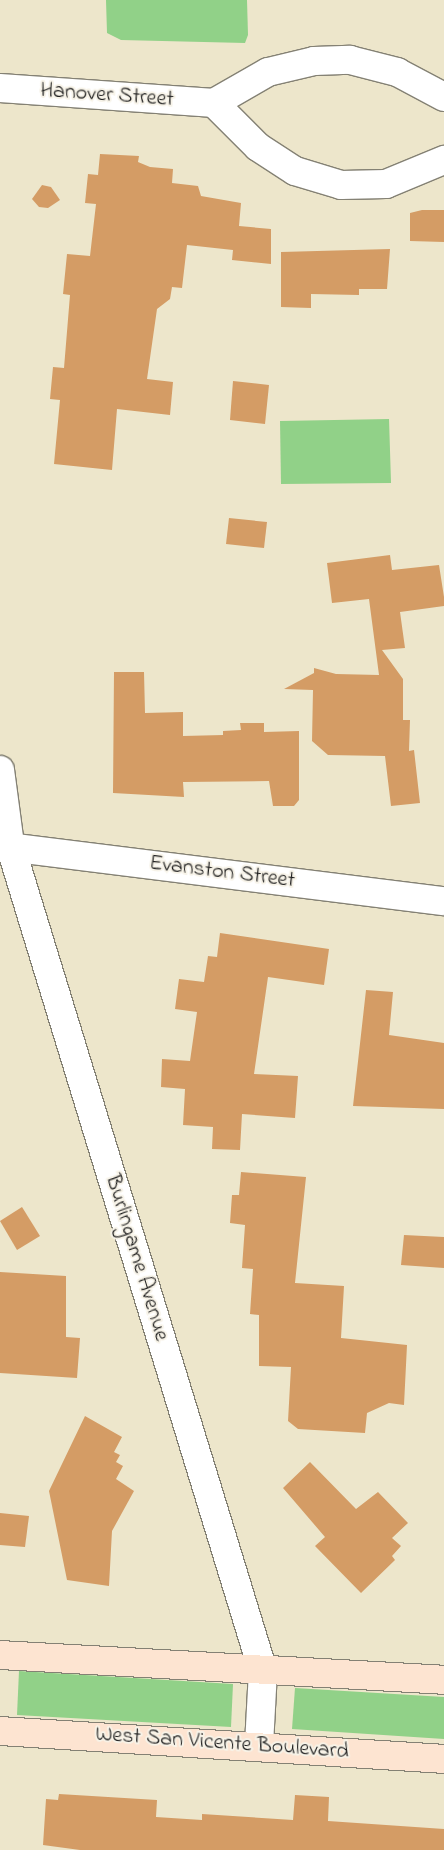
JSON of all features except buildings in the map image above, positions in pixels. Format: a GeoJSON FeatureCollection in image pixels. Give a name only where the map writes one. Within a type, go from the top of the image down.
{"type":"FeatureCollection","features":[{"type":"Feature","properties":{"kind":"main road"},"geometry":{"type":"LineString","coordinates":[[0,1655],[444,1680]]}},
{"type":"Feature","properties":{"kind":"main road","name":"West San Vicente Boulevard"},"geometry":{"type":"LineString","coordinates":[[0,1731],[444,1759]]}},
{"type":"Feature","properties":{"kind":"street"},"geometry":{"type":"LineString","coordinates":[[444,97],[397,72],[350,60],[323,61],[268,72],[214,103],[258,147],[288,166],[341,185],[386,184],[444,160]]}},
{"type":"Feature","properties":{"kind":"street","name":"Hanover Street"},"geometry":{"type":"LineString","coordinates":[[0,88],[214,103]]}},
{"type":"Feature","properties":{"kind":"street","name":"Burlingame Avenue"},"geometry":{"type":"LineString","coordinates":[[0,770],[5,846],[263,1671],[259,1746]]}},
{"type":"Feature","properties":{"kind":"street","name":"Evanston Street"},"geometry":{"type":"LineString","coordinates":[[5,846],[444,901]]}},
{"type":"Feature","properties":{"kind":"green space"},"geometry":{"type":"Polygon","coordinates":[[[106,0],[247,0],[248,35],[245,43],[121,40],[107,33],[106,0]]]}},
{"type":"Feature","properties":{"kind":"green space"},"geometry":{"type":"Polygon","coordinates":[[[389,419],[391,483],[281,484],[280,421],[389,419]]]}},
{"type":"Feature","properties":{"kind":"green space"},"geometry":{"type":"Polygon","coordinates":[[[19,1671],[233,1684],[231,1727],[17,1715],[19,1671]]]}},
{"type":"Feature","properties":{"kind":"green space"},"geometry":{"type":"Polygon","coordinates":[[[295,1688],[444,1697],[444,1739],[292,1729],[295,1688]]]}}]}
